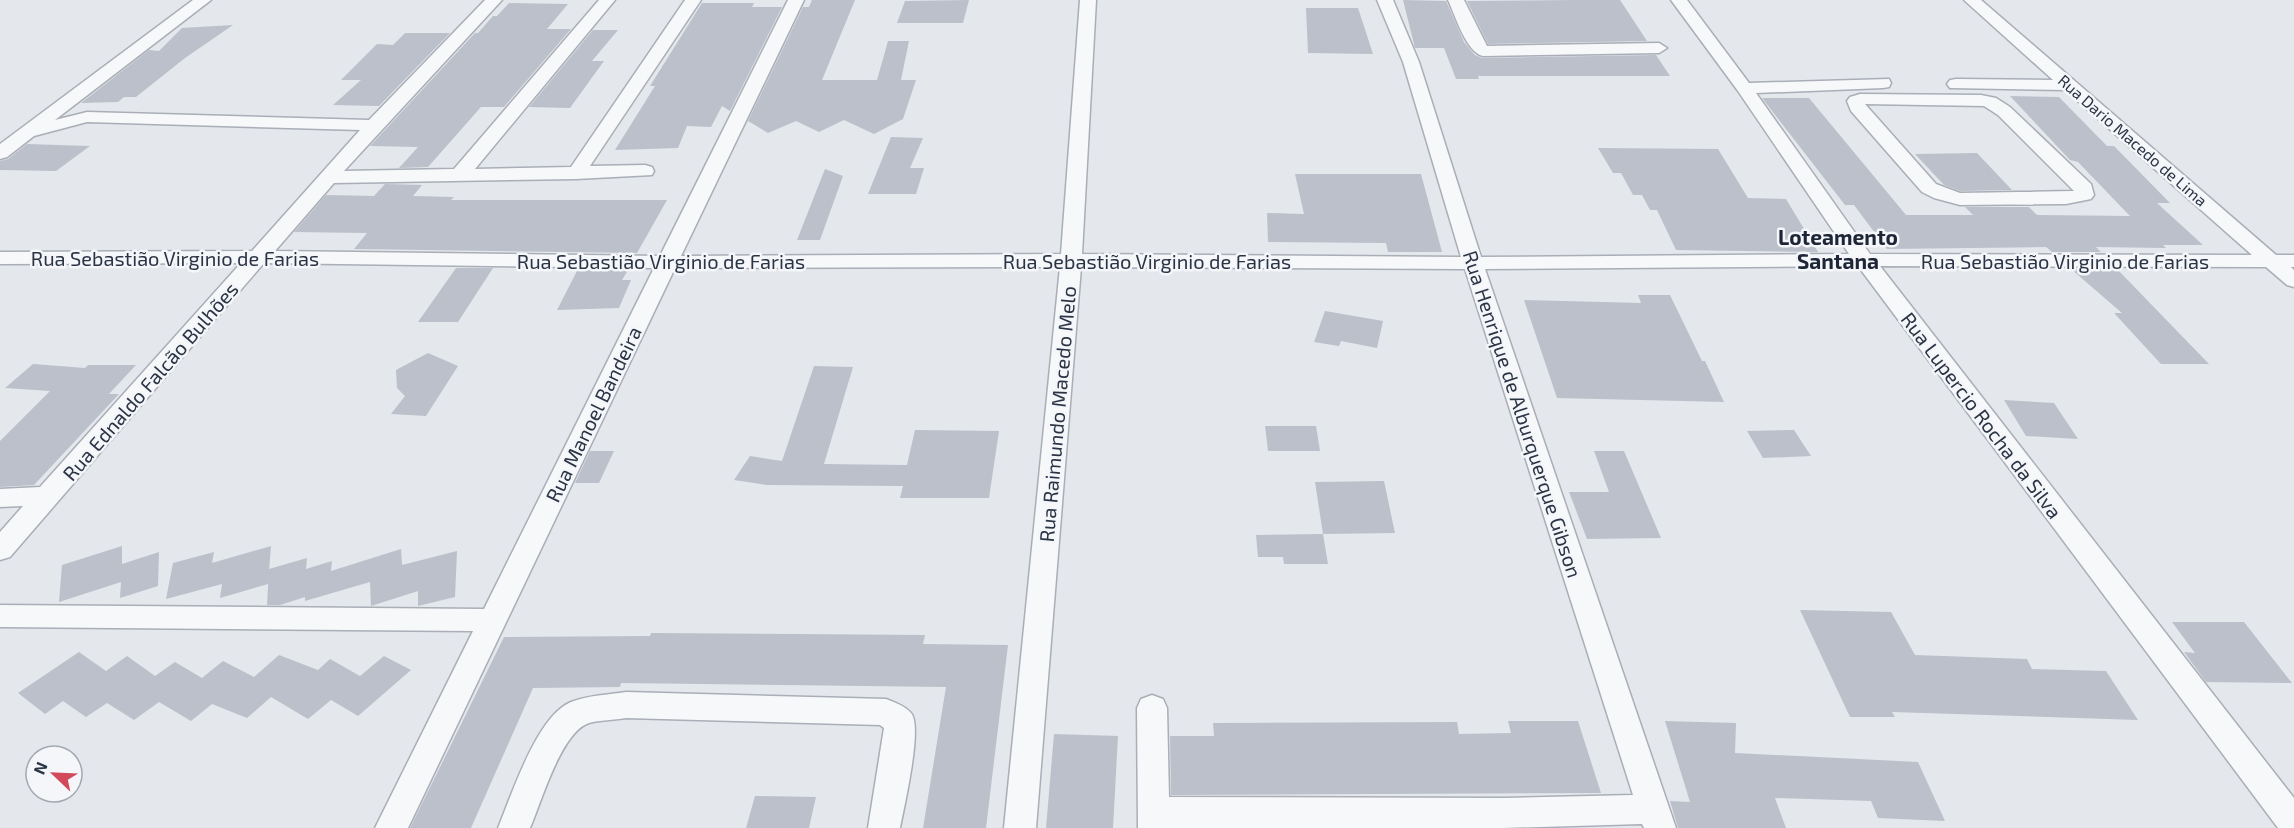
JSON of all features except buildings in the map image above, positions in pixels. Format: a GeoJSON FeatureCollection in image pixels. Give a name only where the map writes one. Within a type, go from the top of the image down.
{"type":"FeatureCollection","features":[{"type":"Feature","properties":{"kind":"street"},"geometry":{"type":"LineString","coordinates":[[0,153],[203,0]]}},
{"type":"Feature","properties":{"kind":"street","name":"Rua Ednaldo Falcão Bulhões"},"geometry":{"type":"LineString","coordinates":[[0,550],[260,257],[374,124],[494,0]]}},
{"type":"Feature","properties":{"kind":"street"},"geometry":{"type":"LineString","coordinates":[[460,174],[607,0]]}},
{"type":"Feature","properties":{"kind":"street"},"geometry":{"type":"LineString","coordinates":[[576,173],[693,0]]}},
{"type":"Feature","properties":{"kind":"street","name":"Rua Manoel Bandeira"},"geometry":{"type":"LineString","coordinates":[[391,828],[796,0]]}},
{"type":"Feature","properties":{"kind":"street","name":"Rua Raimundo Macedo Melo"},"geometry":{"type":"LineString","coordinates":[[1020,828],[1071,261],[1088,0]]}},
{"type":"Feature","properties":{"kind":"street","name":"Rua Henrique de Alburquerque Gibson"},"geometry":{"type":"LineString","coordinates":[[1386,0],[1411,62],[1473,263],[1657,818]]}},
{"type":"Feature","properties":{"kind":"street"},"geometry":{"type":"LineString","coordinates":[[1456,0],[1478,47],[1483,51],[1659,48]]}},
{"type":"Feature","properties":{"kind":"street","name":"Rua Lupercio Rocha da Silva"},"geometry":{"type":"LineString","coordinates":[[1679,0],[1744,88],[1864,260],[2294,824]]}},
{"type":"Feature","properties":{"kind":"street","name":"Rua Dario Macedo de Lima"},"geometry":{"type":"LineString","coordinates":[[1972,0],[2294,280]]}},
{"type":"Feature","properties":{"kind":"street"},"geometry":{"type":"LineString","coordinates":[[1744,88],[1897,83],[2070,85]]}},
{"type":"Feature","properties":{"kind":"street"},"geometry":{"type":"LineString","coordinates":[[1897,83],[1917,99],[1981,100],[1997,106],[2084,188],[2084,195],[2066,198],[1959,199],[1929,188],[1855,104],[1860,99],[1917,99]]}},
{"type":"Feature","properties":{"kind":"street"},"geometry":{"type":"LineString","coordinates":[[62,105],[87,117]]}},
{"type":"Feature","properties":{"kind":"street"},"geometry":{"type":"LineString","coordinates":[[25,133],[87,117],[374,124]]}},
{"type":"Feature","properties":{"kind":"street"},"geometry":{"type":"LineString","coordinates":[[330,177],[645,171]]}},
{"type":"Feature","properties":{"kind":"street","name":"Rua Sebastião Virginio de Farias"},"geometry":{"type":"LineString","coordinates":[[0,258],[260,257],[669,262],[2294,261]]}},
{"type":"Feature","properties":{"kind":"street"},"geometry":{"type":"LineString","coordinates":[[0,498],[48,496]]}},
{"type":"Feature","properties":{"kind":"street"},"geometry":{"type":"LineString","coordinates":[[0,616],[491,620]]}},
{"type":"Feature","properties":{"kind":"street"},"geometry":{"type":"LineString","coordinates":[[513,828],[549,745],[562,726],[579,712],[626,705],[886,712],[900,722],[899,744],[884,828]]}},
{"type":"Feature","properties":{"kind":"street"},"geometry":{"type":"LineString","coordinates":[[1152,708],[1154,820],[1657,818]]}},
{"type":"Feature","properties":{"kind":"district","name":"Loteamento Santana"},"geometry":{"type":"Point","coordinates":[1838,248]}}]}
